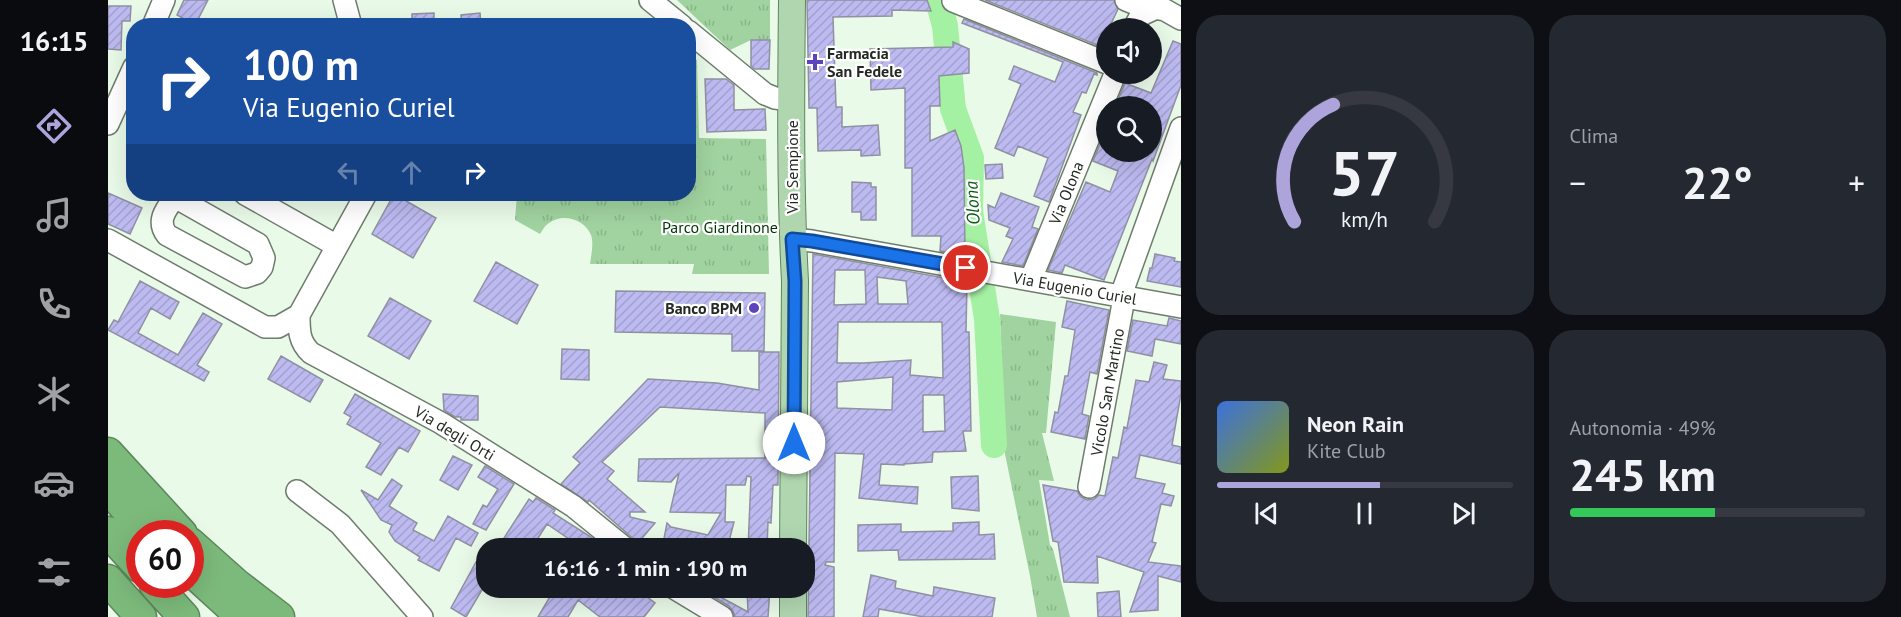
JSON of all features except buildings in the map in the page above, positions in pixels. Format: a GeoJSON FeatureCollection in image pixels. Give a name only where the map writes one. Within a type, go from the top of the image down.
{"type":"FeatureCollection","features":[{"type":"Feature","properties":{"kind":"highway"},"geometry":{"type":"LineString","coordinates":[[108,453],[169,520]]}},
{"type":"Feature","properties":{"kind":"highway"},"geometry":{"type":"LineString","coordinates":[[108,485],[137,520]]}},
{"type":"Feature","properties":{"kind":"highway"},"geometry":{"type":"LineString","coordinates":[[108,485],[142,520]]}},
{"type":"Feature","properties":{"kind":"highway"},"geometry":{"type":"LineString","coordinates":[[108,532],[126,552]]}},
{"type":"Feature","properties":{"kind":"highway"},"geometry":{"type":"LineString","coordinates":[[204,556],[228,578],[279,617]]}},
{"type":"Feature","properties":{"kind":"highway"},"geometry":{"type":"LineString","coordinates":[[108,580],[141,617]]}},
{"type":"Feature","properties":{"kind":"highway"},"geometry":{"type":"LineString","coordinates":[[204,583],[242,617]]}},
{"type":"Feature","properties":{"kind":"highway"},"geometry":{"type":"LineString","coordinates":[[204,596],[224,617]]}},
{"type":"Feature","properties":{"kind":"highway"},"geometry":{"type":"LineString","coordinates":[[167,598],[184,617]]}},
{"type":"Feature","properties":{"kind":"main road","name":"Via Sempione"},"geometry":{"type":"LineString","coordinates":[[792,0],[792,239],[795,281],[793,538]]}},
{"type":"Feature","properties":{"kind":"main road"},"geometry":{"type":"LineString","coordinates":[[793,598],[793,617]]}},
{"type":"Feature","properties":{"kind":"street"},"geometry":{"type":"LineString","coordinates":[[156,18],[164,0]]}},
{"type":"Feature","properties":{"kind":"street"},"geometry":{"type":"LineString","coordinates":[[344,0],[349,18]]}},
{"type":"Feature","properties":{"kind":"street"},"geometry":{"type":"LineString","coordinates":[[650,0],[672,18]]}},
{"type":"Feature","properties":{"kind":"street"},"geometry":{"type":"LineString","coordinates":[[1126,0],[1157,4],[1181,19]]}},
{"type":"Feature","properties":{"kind":"street"},"geometry":{"type":"LineString","coordinates":[[953,1],[1096,59]]}},
{"type":"Feature","properties":{"kind":"street"},"geometry":{"type":"LineString","coordinates":[[1139,18],[1157,4]]}},
{"type":"Feature","properties":{"kind":"street"},"geometry":{"type":"LineString","coordinates":[[696,38],[765,94],[792,100]]}},
{"type":"Feature","properties":{"kind":"street","name":"Via Olona"},"geometry":{"type":"LineString","coordinates":[[1031,279],[1111,84]]}},
{"type":"Feature","properties":{"kind":"street"},"geometry":{"type":"LineString","coordinates":[[108,124],[126,85]]}},
{"type":"Feature","properties":{"kind":"street","name":"Vicolo San Martino"},"geometry":{"type":"LineString","coordinates":[[1089,487],[1124,297],[1124,286],[1181,128]]}},
{"type":"Feature","properties":{"kind":"street"},"geometry":{"type":"LineString","coordinates":[[172,201],[162,216],[162,228],[167,235],[245,277],[257,273],[262,267],[264,258],[263,252],[253,240],[186,201]]}},
{"type":"Feature","properties":{"kind":"street"},"geometry":{"type":"LineString","coordinates":[[257,201],[337,246]]}},
{"type":"Feature","properties":{"kind":"street"},"geometry":{"type":"LineString","coordinates":[[108,240],[265,327],[278,327],[299,315],[362,201]]}},
{"type":"Feature","properties":{"kind":"street","name":"Via Eugenio Curiel"},"geometry":{"type":"LineString","coordinates":[[792,239],[1181,307]]}},
{"type":"Feature","properties":{"kind":"street","name":"Via degli Orti"},"geometry":{"type":"LineString","coordinates":[[299,315],[300,338],[311,353],[441,423],[573,506],[612,538]]}},
{"type":"Feature","properties":{"kind":"street"},"geometry":{"type":"LineString","coordinates":[[297,491],[340,524],[422,617]]}},
{"type":"Feature","properties":{"kind":"street"},"geometry":{"type":"LineString","coordinates":[[691,598],[722,617]]}},
{"type":"Feature","properties":{"kind":"green space"},"geometry":{"type":"Polygon","coordinates":[[[677,0],[770,0],[770,40],[751,40],[730,50],[677,0]]]}},
{"type":"Feature","properties":{"kind":"green space","name":"Parco Giardinone"},"geometry":{"type":"Polygon","coordinates":[[[696,60],[699,138],[766,139],[769,274],[692,274],[694,264],[590,264],[591,235],[588,229],[573,219],[555,220],[546,225],[540,234],[515,220],[516,201],[696,201],[696,60]]]}},
{"type":"Feature","properties":{"kind":"green space"},"geometry":{"type":"Polygon","coordinates":[[[1000,314],[1056,322],[1046,433],[1042,433],[1054,481],[1039,480],[1050,545],[1053,549],[1070,617],[1037,617],[1005,454],[1000,314]]]}},
{"type":"Feature","properties":{"kind":"waterway","name":"Olona"},"geometry":{"type":"LineString","coordinates":[[938,0],[945,26],[953,109],[971,158],[970,211],[987,319],[994,445]]}},
{"type":"Feature","properties":{"kind":"place","name":"Farmacia San Fedele"},"geometry":{"type":"Point","coordinates":[815,62]}},
{"type":"Feature","properties":{"kind":"place","name":"Banco BPM"},"geometry":{"type":"Point","coordinates":[754,308]}},
{"type":"Feature","properties":{"kind":"route"},"geometry":{"type":"LineString","coordinates":[[794,443],[795,281],[792,239],[966,268]]}}]}
